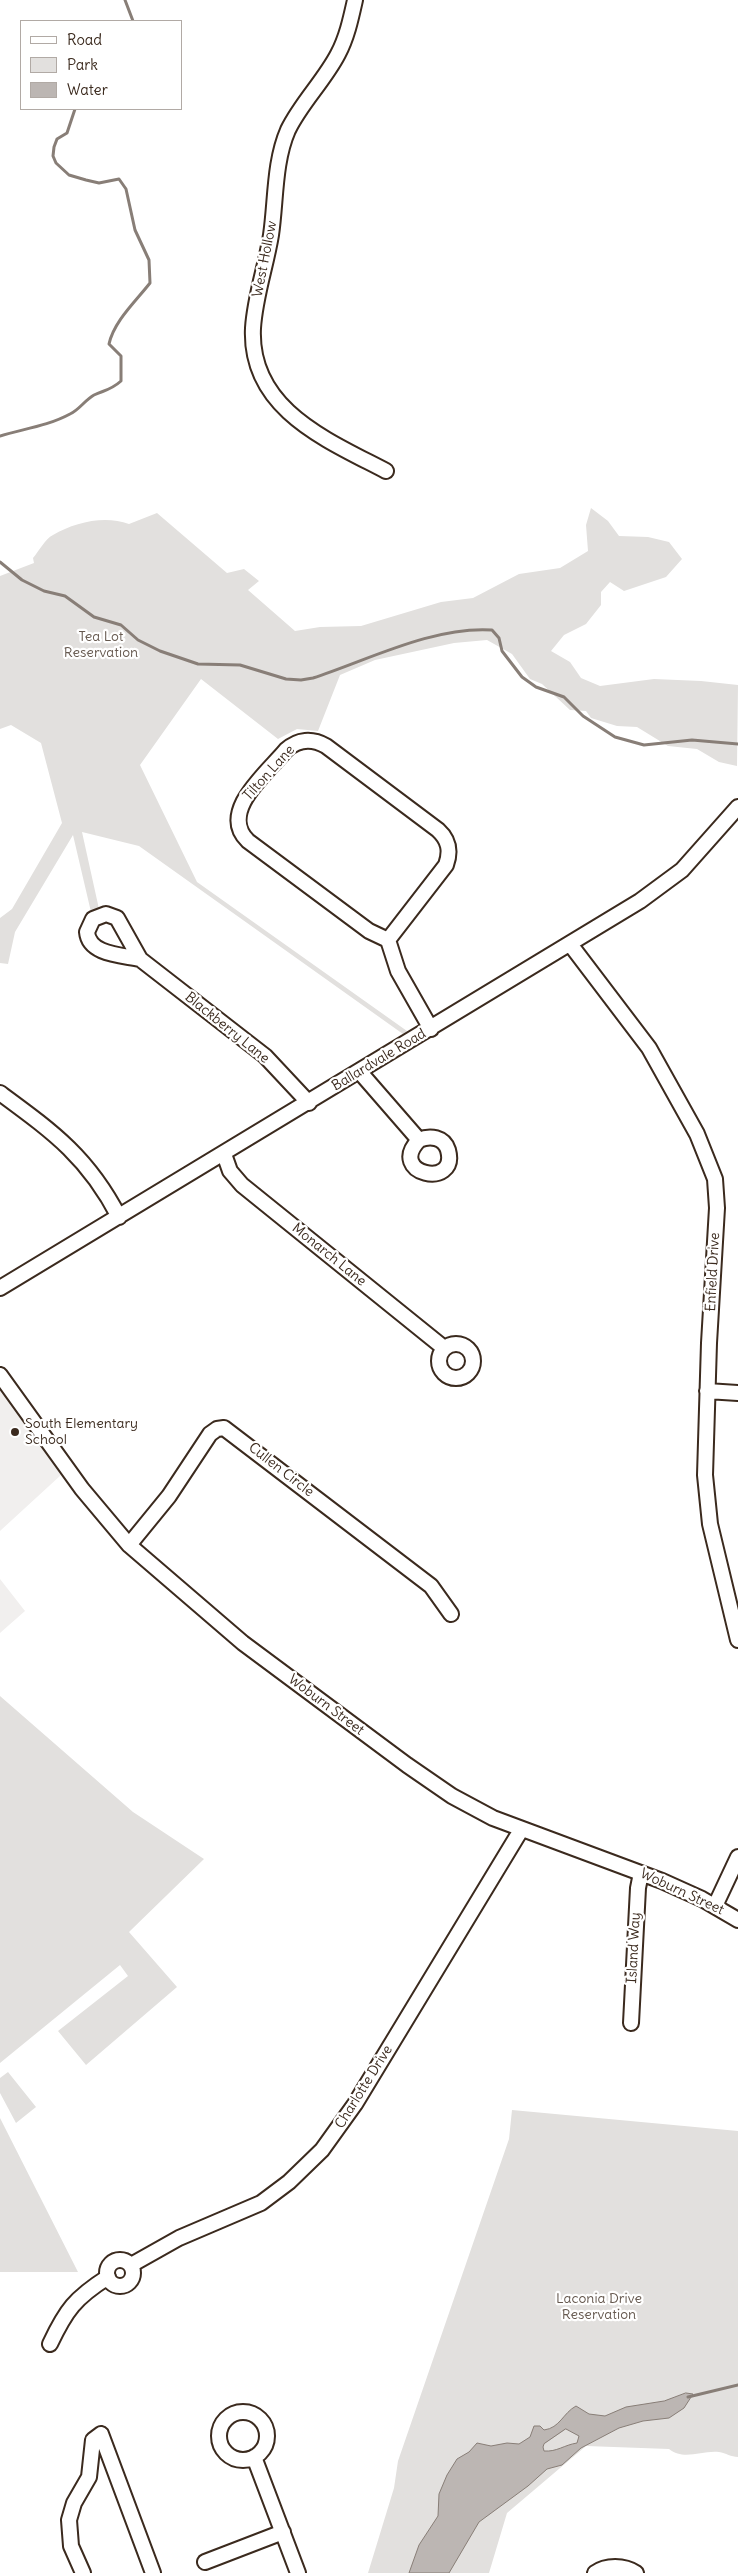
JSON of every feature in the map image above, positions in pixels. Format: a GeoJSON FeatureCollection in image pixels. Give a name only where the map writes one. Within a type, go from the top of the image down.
{"type":"FeatureCollection","features":[{"type":"Feature","properties":{"kind":"street","name":"West Hollow"},"geometry":{"type":"LineString","coordinates":[[355,0],[339,53],[292,123],[281,149],[276,200],[256,308],[253,338],[263,376],[270,391],[286,410],[311,430],[386,471]]}},
{"type":"Feature","properties":{"kind":"street","name":"Tilton Lane"},"geometry":{"type":"LineString","coordinates":[[314,741],[326,746],[438,830],[446,840],[449,853],[446,865],[388,940],[369,931],[248,841],[240,832],[237,821],[241,804],[286,750],[296,743],[314,741]]}},
{"type":"Feature","properties":{"kind":"street","name":"Ballardvale Road"},"geometry":{"type":"LineString","coordinates":[[0,1288],[431,1029],[659,888],[704,847],[738,806]]}},
{"type":"Feature","properties":{"kind":"street"},"geometry":{"type":"LineString","coordinates":[[388,940],[398,971],[431,1029]]}},
{"type":"Feature","properties":{"kind":"street","name":"Enfield Drive"},"geometry":{"type":"LineString","coordinates":[[570,944],[649,1048],[697,1134],[712,1168],[717,1208],[704,1449],[708,1510],[738,1640]]}},
{"type":"Feature","properties":{"kind":"street","name":"Blackberry Lane"},"geometry":{"type":"LineString","coordinates":[[140,959],[265,1056],[309,1102]]}},
{"type":"Feature","properties":{"kind":"street"},"geometry":{"type":"LineString","coordinates":[[359,1071],[419,1140]]}},
{"type":"Feature","properties":{"kind":"street"},"geometry":{"type":"LineString","coordinates":[[0,1093],[40,1122],[77,1156],[100,1182],[119,1217]]}},
{"type":"Feature","properties":{"kind":"street","name":"Monarch Lane"},"geometry":{"type":"LineString","coordinates":[[224,1154],[230,1170],[242,1185],[444,1348]]}},
{"type":"Feature","properties":{"kind":"street","name":"Woburn Street"},"geometry":{"type":"LineString","coordinates":[[0,1375],[82,1489],[129,1545],[240,1640],[407,1765],[462,1802],[520,1830],[682,1889],[738,1920]]}},
{"type":"Feature","properties":{"kind":"street"},"geometry":{"type":"LineString","coordinates":[[707,1391],[738,1393]]}},
{"type":"Feature","properties":{"kind":"street","name":"Cullen Circle"},"geometry":{"type":"LineString","coordinates":[[129,1545],[169,1496],[206,1440],[217,1428],[224,1428],[235,1434],[432,1587],[451,1614]]}},
{"type":"Feature","properties":{"kind":"street","name":"Charlotte Drive"},"geometry":{"type":"LineString","coordinates":[[50,2344],[63,2316],[73,2304],[108,2277],[108,2268],[115,2261],[123,2260],[131,2265],[179,2238],[260,2203],[289,2182],[322,2150],[355,2104],[520,1830]]}},
{"type":"Feature","properties":{"kind":"street"},"geometry":{"type":"LineString","coordinates":[[715,1906],[738,1857]]}},
{"type":"Feature","properties":{"kind":"street","name":"Island Way"},"geometry":{"type":"LineString","coordinates":[[631,2023],[638,1888],[641,1873]]}},
{"type":"Feature","properties":{"kind":"street"},"geometry":{"type":"LineString","coordinates":[[108,2277],[116,2286],[126,2285],[133,2278],[131,2265]]}},
{"type":"Feature","properties":{"kind":"street"},"geometry":{"type":"LineString","coordinates":[[83,2573],[72,2546],[70,2513],[89,2477],[94,2440],[98,2435],[104,2436],[153,2573]]}},
{"type":"Feature","properties":{"kind":"street"},"geometry":{"type":"LineString","coordinates":[[254,2457],[298,2573]]}},
{"type":"Feature","properties":{"kind":"street"},"geometry":{"type":"LineString","coordinates":[[205,2562],[283,2532]]}},
{"type":"Feature","properties":{"kind":"street"},"geometry":{"type":"LineString","coordinates":[[595,2573],[609,2568],[625,2568],[636,2573]]}},
{"type":"Feature","properties":{"kind":"shaded area","name":"South Elementary School"},"geometry":{"type":"Polygon","coordinates":[[[0,1389],[61,1475],[0,1531],[0,1389]]]}},
{"type":"Feature","properties":{"kind":"shaded area"},"geometry":{"type":"Polygon","coordinates":[[[0,1579],[25,1611],[0,1633],[0,1579]]]}},
{"type":"Feature","properties":{"kind":"green space","name":"Tea Lot Reservation"},"geometry":{"type":"Polygon","coordinates":[[[591,508],[608,521],[619,536],[648,537],[669,542],[682,559],[666,577],[624,591],[610,582],[601,592],[601,605],[586,624],[564,635],[551,651],[570,662],[581,678],[600,686],[654,679],[738,685],[737,766],[719,762],[697,749],[668,746],[637,727],[617,726],[591,718],[586,711],[570,710],[542,684],[530,679],[512,654],[487,640],[454,643],[375,660],[340,675],[318,731],[297,729],[278,739],[201,679],[140,765],[197,882],[407,1031],[403,1034],[139,846],[82,832],[99,909],[91,912],[73,835],[15,932],[8,964],[0,963],[0,918],[12,909],[62,823],[41,743],[11,725],[0,729],[0,576],[34,563],[33,558],[50,537],[80,523],[110,520],[129,524],[157,513],[227,573],[244,569],[259,581],[248,590],[295,631],[320,627],[361,626],[441,602],[473,598],[519,574],[560,568],[588,551],[586,525],[591,508]]]}},
{"type":"Feature","properties":{"kind":"green space"},"geometry":{"type":"Polygon","coordinates":[[[0,1696],[133,1812],[204,1859],[129,1932],[177,1987],[86,2065],[58,2031],[128,1976],[120,1965],[0,2063],[0,1696]]]}},
{"type":"Feature","properties":{"kind":"green space"},"geometry":{"type":"Polygon","coordinates":[[[8,2072],[36,2107],[16,2123],[0,2093],[0,2078],[8,2072]]]}},
{"type":"Feature","properties":{"kind":"green space","name":"Laconia Drive Reservation"},"geometry":{"type":"Polygon","coordinates":[[[512,2110],[738,2131],[738,2457],[719,2452],[687,2455],[669,2449],[586,2446],[507,2513],[489,2573],[368,2573],[394,2488],[398,2461],[509,2139],[512,2110]]]}},
{"type":"Feature","properties":{"kind":"green space"},"geometry":{"type":"Polygon","coordinates":[[[0,2118],[78,2272],[0,2272],[0,2118]]]}},
{"type":"Feature","properties":{"kind":"water"},"geometry":{"type":"Polygon","coordinates":[[[686,2393],[693,2394],[684,2408],[669,2418],[643,2421],[619,2428],[581,2448],[562,2465],[547,2469],[528,2486],[479,2522],[449,2573],[409,2573],[419,2545],[438,2516],[439,2494],[447,2475],[457,2459],[469,2452],[477,2443],[491,2446],[507,2443],[519,2444],[530,2437],[534,2426],[540,2426],[544,2430],[549,2429],[576,2406],[589,2414],[605,2416],[626,2407],[664,2401],[686,2393]],[[566,2429],[544,2444],[544,2451],[577,2443],[579,2436],[566,2429]]]}},
{"type":"Feature","properties":{"kind":"waterway"},"geometry":{"type":"LineString","coordinates":[[125,0],[133,20]]}},
{"type":"Feature","properties":{"kind":"waterway"},"geometry":{"type":"LineString","coordinates":[[0,436],[62,418],[79,408],[94,395],[111,388],[121,381],[121,356],[109,344],[120,319],[150,283],[149,260],[135,230],[126,189],[119,179],[99,183],[86,180],[69,175],[56,163],[53,156],[54,147],[57,139],[67,133],[75,110]]}},
{"type":"Feature","properties":{"kind":"waterway"},"geometry":{"type":"LineString","coordinates":[[0,562],[22,580],[44,591],[65,596],[94,617],[121,625],[138,640],[160,651],[198,664],[240,665],[286,679],[301,680],[313,678],[401,646],[447,633],[492,630],[499,638],[502,651],[522,677],[536,687],[564,697],[583,716],[615,737],[644,745],[692,740],[738,744]]}},
{"type":"Feature","properties":{"kind":"waterway"},"geometry":{"type":"LineString","coordinates":[[688,2397],[738,2385]]}},
{"type":"Feature","properties":{"kind":"place","name":"South Elementary School"},"geometry":{"type":"Point","coordinates":[15,1432]}}]}
